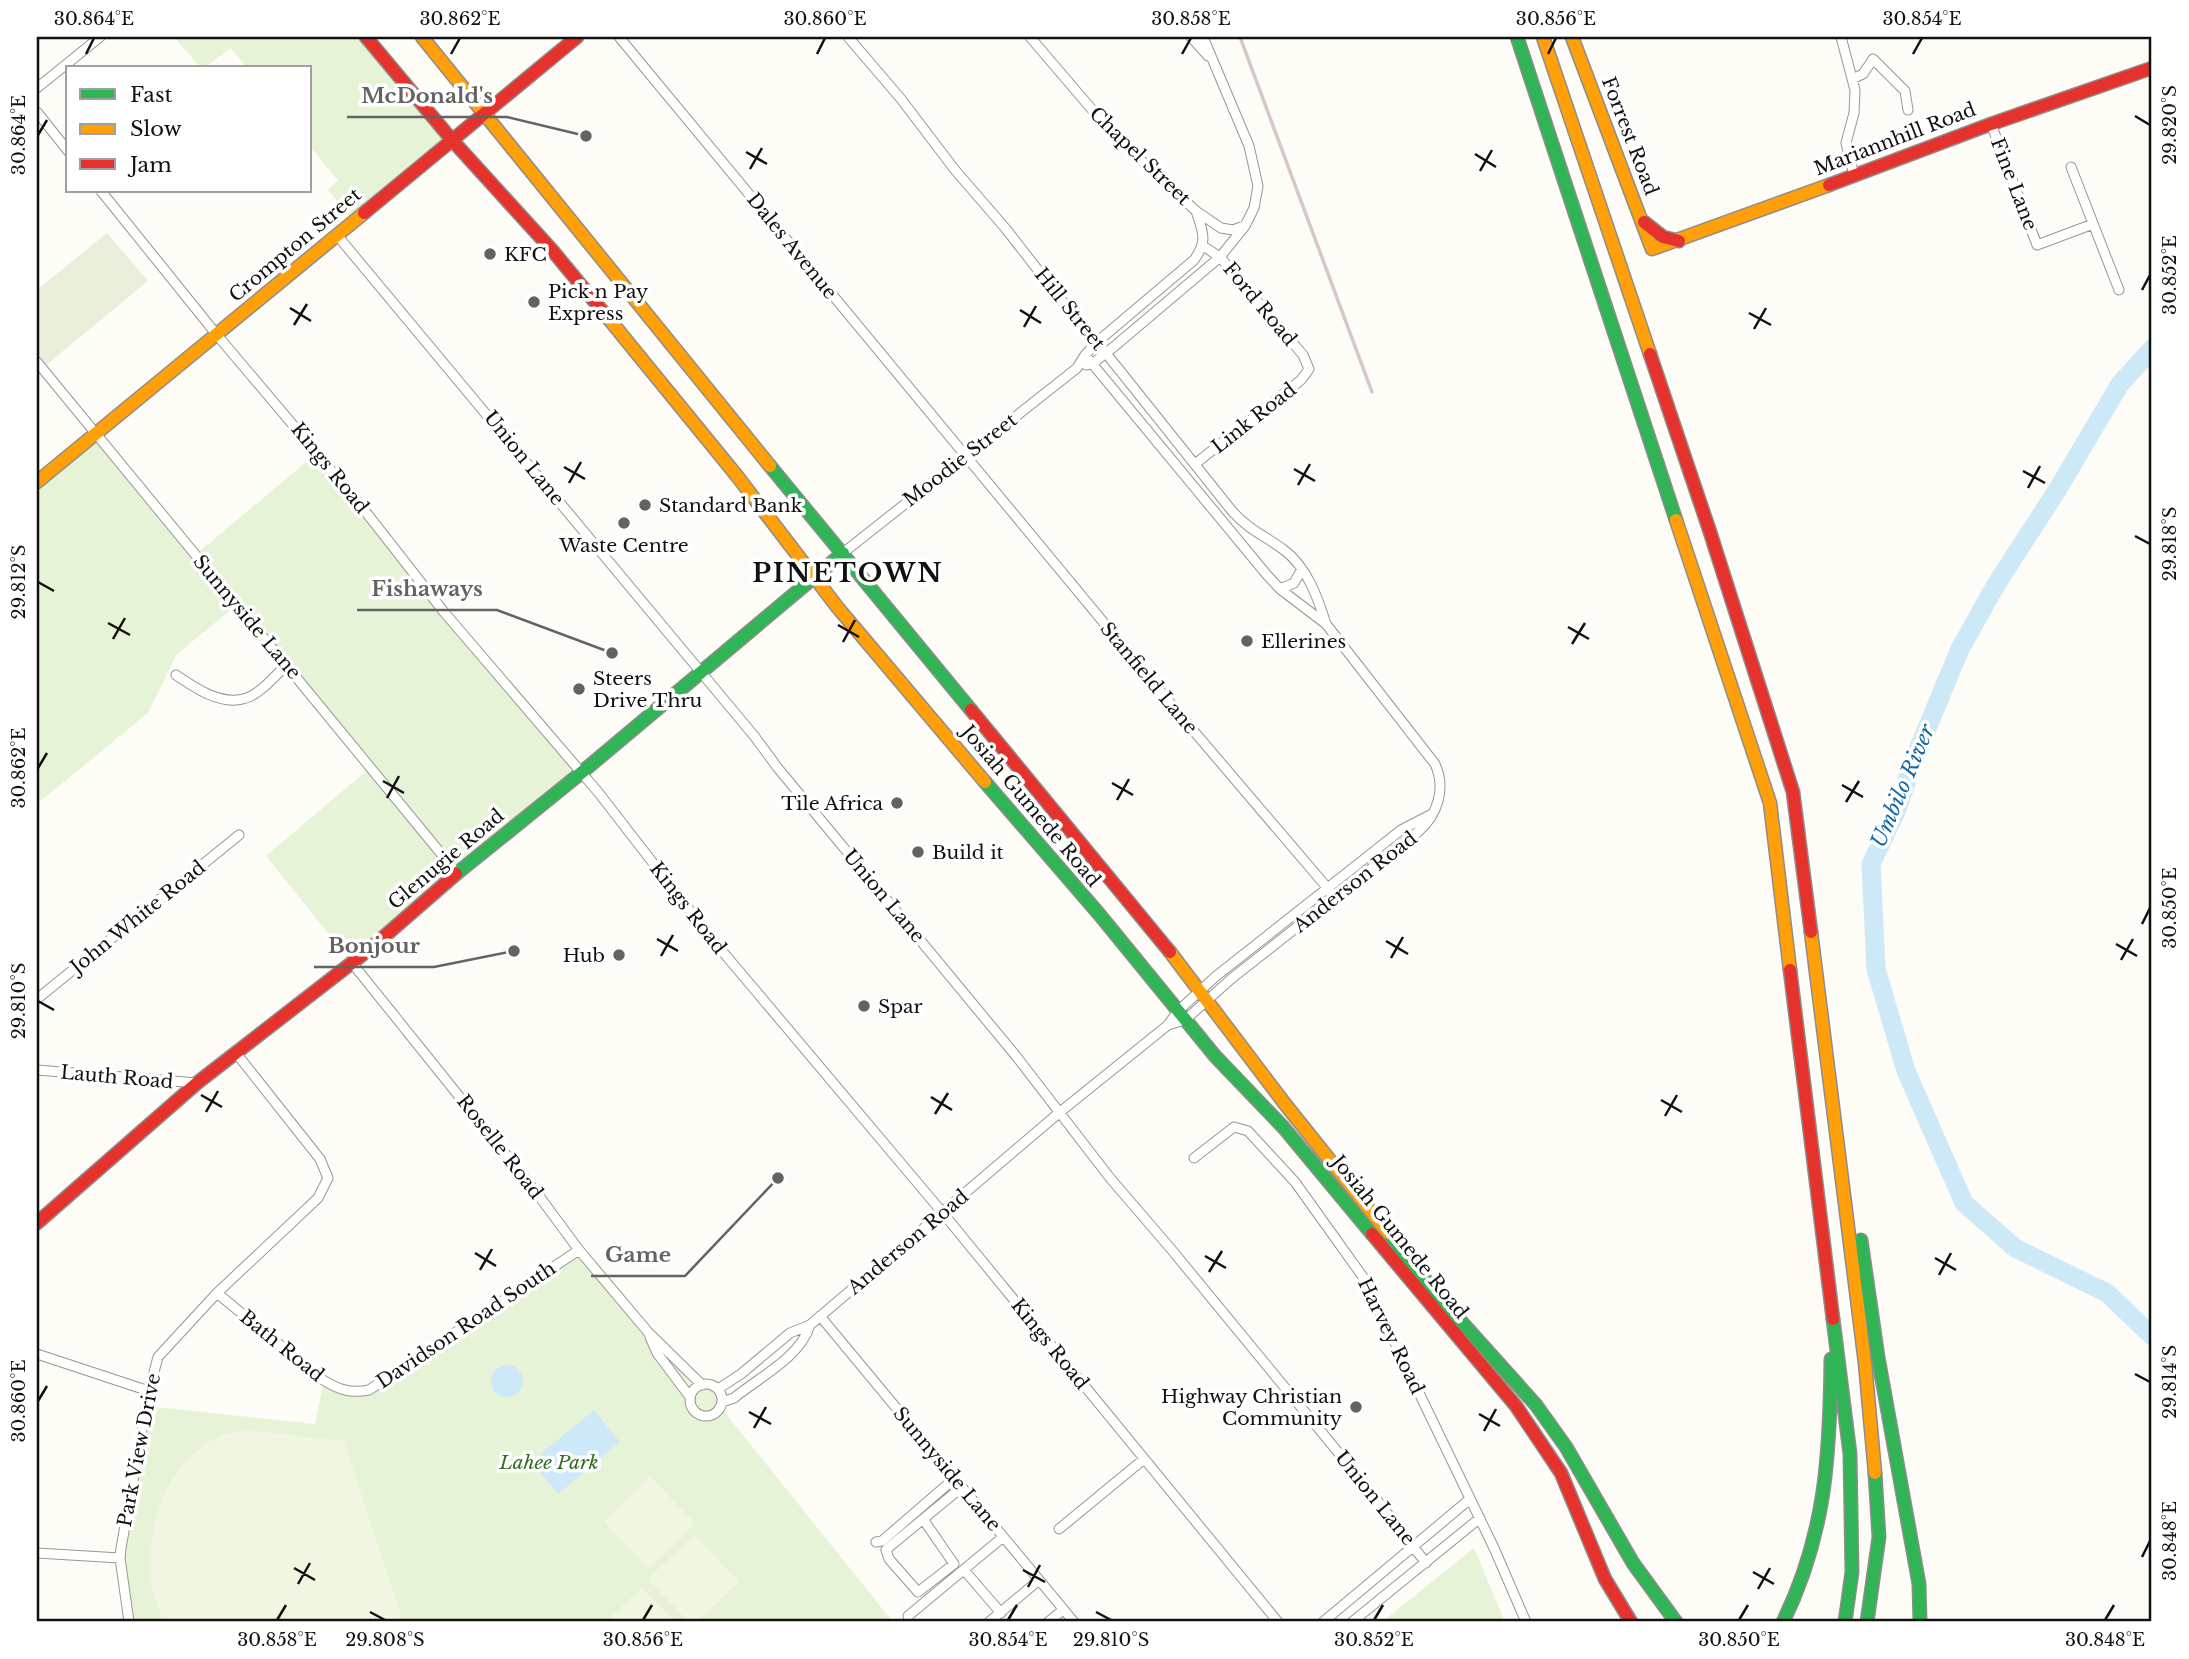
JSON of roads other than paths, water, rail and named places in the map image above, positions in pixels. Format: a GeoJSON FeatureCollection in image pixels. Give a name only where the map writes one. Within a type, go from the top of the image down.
{"type":"FeatureCollection","features":[{"type":"Feature","properties":{"kind":"main road","name":"Josiah Gumede Road"},"geometry":{"type":"LineString","coordinates":[[366,37],[452,140],[552,250],[737,475],[814,578],[1215,1056],[1284,1128],[1516,1406],[1560,1473],[1605,1579],[1631,1622]]}},
{"type":"Feature","properties":{"kind":"main road","name":"Josiah Gumede Road"},"geometry":{"type":"LineString","coordinates":[[422,37],[1200,989],[1285,1104],[1440,1298],[1535,1405],[1553,1429],[1633,1563],[1676,1622]]}},
{"type":"Feature","properties":{"kind":"main road","name":"Crompton Street"},"geometry":{"type":"LineString","coordinates":[[37,482],[577,37]]}},
{"type":"Feature","properties":{"kind":"main road"},"geometry":{"type":"LineString","coordinates":[[1517,37],[1770,803],[1850,1454],[1852,1572],[1845,1622]]}},
{"type":"Feature","properties":{"kind":"main road"},"geometry":{"type":"LineString","coordinates":[[1543,37],[1710,532],[1793,792],[1865,1363],[1877,1491],[1879,1537],[1867,1622]]}},
{"type":"Feature","properties":{"kind":"main road","name":"Forrest Road"},"geometry":{"type":"LineString","coordinates":[[1572,37],[1652,249]]}},
{"type":"Feature","properties":{"kind":"main road","name":"Mariannhill Road"},"geometry":{"type":"LineString","coordinates":[[1652,249],[1990,124],[2151,72]]}},
{"type":"Feature","properties":{"kind":"main road"},"geometry":{"type":"LineString","coordinates":[[1641,219],[1663,237],[1679,241]]}},
{"type":"Feature","properties":{"kind":"main road","name":"Glenugie Road"},"geometry":{"type":"LineString","coordinates":[[37,1223],[197,1083],[352,963],[843,553]]}},
{"type":"Feature","properties":{"kind":"main road"},"geometry":{"type":"LineString","coordinates":[[1783,1622],[1802,1581],[1815,1539],[1827,1473],[1830,1421],[1830,1359],[1804,1072]]}},
{"type":"Feature","properties":{"kind":"main road"},"geometry":{"type":"LineString","coordinates":[[1838,1142],[1856,1210],[1878,1357],[1919,1584],[1920,1622]]}},
{"type":"Feature","properties":{"kind":"street"},"geometry":{"type":"LineString","coordinates":[[37,89],[100,37]]}},
{"type":"Feature","properties":{"kind":"street","name":"Dales Avenue"},"geometry":{"type":"LineString","coordinates":[[619,37],[966,456]]}},
{"type":"Feature","properties":{"kind":"street","name":"Hill Street"},"geometry":{"type":"LineString","coordinates":[[848,37],[1245,526],[1284,550],[1302,569],[1316,594],[1326,624]]}},
{"type":"Feature","properties":{"kind":"street","name":"Chapel Street"},"geometry":{"type":"LineString","coordinates":[[1030,37],[1112,133],[1196,211],[1221,228],[1233,230],[1245,226]]}},
{"type":"Feature","properties":{"kind":"street"},"geometry":{"type":"LineString","coordinates":[[1191,37],[1212,60]]}},
{"type":"Feature","properties":{"kind":"street"},"geometry":{"type":"LineString","coordinates":[[1203,37],[1212,60]]}},
{"type":"Feature","properties":{"kind":"street"},"geometry":{"type":"LineString","coordinates":[[1841,37],[1856,99],[1846,143],[1854,176]]}},
{"type":"Feature","properties":{"kind":"street","name":"Moodie Street"},"geometry":{"type":"LineString","coordinates":[[1077,368],[1092,364],[1220,257],[1245,226],[1258,195],[1256,175],[1249,146],[1212,60]]}},
{"type":"Feature","properties":{"kind":"street"},"geometry":{"type":"LineString","coordinates":[[1852,79],[1863,74],[1872,60],[1905,91],[1908,110]]}},
{"type":"Feature","properties":{"kind":"street"},"geometry":{"type":"LineString","coordinates":[[37,112],[66,148]]}},
{"type":"Feature","properties":{"kind":"street","name":"Fine Lane"},"geometry":{"type":"LineString","coordinates":[[1990,124],[2037,245],[2093,225]]}},
{"type":"Feature","properties":{"kind":"street"},"geometry":{"type":"LineString","coordinates":[[2071,167],[2119,290]]}},
{"type":"Feature","properties":{"kind":"street","name":"Kings Road"},"geometry":{"type":"LineString","coordinates":[[102,192],[216,335],[283,411],[399,552],[444,612],[581,773],[712,939],[942,1212],[1279,1622]]}},
{"type":"Feature","properties":{"kind":"street","name":"Chapel Street"},"geometry":{"type":"LineString","coordinates":[[1196,211],[1202,227],[1203,246]]}},
{"type":"Feature","properties":{"kind":"street","name":"Union Lane"},"geometry":{"type":"LineString","coordinates":[[337,234],[755,737],[1060,1112],[1110,1178],[1171,1249],[1426,1563]]}},
{"type":"Feature","properties":{"kind":"street","name":"Moodie Street"},"geometry":{"type":"LineString","coordinates":[[843,553],[1077,368],[1097,342],[1189,265],[1203,246]]}},
{"type":"Feature","properties":{"kind":"street","name":"Ford Road"},"geometry":{"type":"LineString","coordinates":[[1203,246],[1220,257],[1303,355],[1309,369]]}},
{"type":"Feature","properties":{"kind":"street","name":"Hill Street"},"geometry":{"type":"LineString","coordinates":[[1085,355],[1280,589],[1326,624],[1435,764],[1441,781],[1438,802],[1433,813]]}},
{"type":"Feature","properties":{"kind":"street","name":"Sunnyside Lane"},"geometry":{"type":"LineString","coordinates":[[37,362],[457,873]]}},
{"type":"Feature","properties":{"kind":"street","name":"Link Road"},"geometry":{"type":"LineString","coordinates":[[1195,464],[1301,380],[1309,369]]}},
{"type":"Feature","properties":{"kind":"street","name":"Stanfield Lane"},"geometry":{"type":"LineString","coordinates":[[966,456],[1280,835],[1336,898]]}},
{"type":"Feature","properties":{"kind":"street"},"geometry":{"type":"LineString","coordinates":[[1280,589],[1294,583],[1302,569]]}},
{"type":"Feature","properties":{"kind":"street"},"geometry":{"type":"LineString","coordinates":[[176,675],[204,693],[243,699],[268,682],[287,664]]}},
{"type":"Feature","properties":{"kind":"street","name":"Anderson Road"},"geometry":{"type":"LineString","coordinates":[[1182,1015],[1200,989],[1401,830],[1433,813]]}},
{"type":"Feature","properties":{"kind":"street","name":"Anderson Road"},"geometry":{"type":"LineString","coordinates":[[718,1389],[790,1334],[810,1325],[1060,1112],[1182,1015],[1209,1001],[1231,979],[1419,831],[1433,813]]}},
{"type":"Feature","properties":{"kind":"street","name":"John White Road"},"geometry":{"type":"LineString","coordinates":[[37,999],[239,835]]}},
{"type":"Feature","properties":{"kind":"street","name":"Roselle Road"},"geometry":{"type":"LineString","coordinates":[[352,963],[511,1160],[579,1250],[648,1332],[702,1385]]}},
{"type":"Feature","properties":{"kind":"street","name":"Park View Drive"},"geometry":{"type":"LineString","coordinates":[[129,1622],[120,1558],[149,1391],[158,1357],[217,1293],[318,1198],[328,1178],[320,1159],[236,1053]]}},
{"type":"Feature","properties":{"kind":"street","name":"Lauth Road"},"geometry":{"type":"LineString","coordinates":[[37,1070],[197,1083]]}},
{"type":"Feature","properties":{"kind":"street","name":"Harvey Road"},"geometry":{"type":"LineString","coordinates":[[1194,1158],[1227,1131],[1239,1127],[1248,1131],[1295,1182],[1363,1278],[1480,1518],[1526,1622]]}},
{"type":"Feature","properties":{"kind":"street","name":"Davidson Road South"},"geometry":{"type":"LineString","coordinates":[[351,1392],[369,1390],[579,1250]]}},
{"type":"Feature","properties":{"kind":"street","name":"Bath Road"},"geometry":{"type":"LineString","coordinates":[[217,1293],[320,1378],[332,1386],[351,1392]]}},
{"type":"Feature","properties":{"kind":"street","name":"Sunnyside Lane"},"geometry":{"type":"LineString","coordinates":[[820,1316],[1074,1622]]}},
{"type":"Feature","properties":{"kind":"street","name":"Anderson Road"},"geometry":{"type":"LineString","coordinates":[[722,1402],[734,1398],[796,1349],[806,1339],[810,1325]]}},
{"type":"Feature","properties":{"kind":"street","name":"Roselle Road"},"geometry":{"type":"LineString","coordinates":[[648,1332],[657,1353],[691,1397]]}},
{"type":"Feature","properties":{"kind":"street"},"geometry":{"type":"LineString","coordinates":[[37,1354],[149,1391]]}},
{"type":"Feature","properties":{"kind":"street"},"geometry":{"type":"LineString","coordinates":[[702,1385],[712,1385],[718,1389],[722,1402],[718,1412],[705,1416],[692,1408],[693,1391],[702,1385]]}},
{"type":"Feature","properties":{"kind":"street"},"geometry":{"type":"LineString","coordinates":[[1059,1529],[1144,1459]]}},
{"type":"Feature","properties":{"kind":"street"},"geometry":{"type":"LineString","coordinates":[[876,1542],[881,1541],[955,1478]]}},
{"type":"Feature","properties":{"kind":"street"},"geometry":{"type":"LineString","coordinates":[[923,1519],[954,1562],[953,1566],[918,1592],[886,1552],[923,1519],[962,1487]]}},
{"type":"Feature","properties":{"kind":"street"},"geometry":{"type":"LineString","coordinates":[[1323,1622],[1470,1499]]}},
{"type":"Feature","properties":{"kind":"street"},"geometry":{"type":"LineString","coordinates":[[1352,1622],[1480,1518]]}},
{"type":"Feature","properties":{"kind":"street"},"geometry":{"type":"LineString","coordinates":[[908,1616],[1003,1537]]}},
{"type":"Feature","properties":{"kind":"street"},"geometry":{"type":"LineString","coordinates":[[37,1553],[120,1558]]}},
{"type":"Feature","properties":{"kind":"street"},"geometry":{"type":"LineString","coordinates":[[964,1570],[1001,1613]]}},
{"type":"Feature","properties":{"kind":"street"},"geometry":{"type":"LineString","coordinates":[[989,1622],[1039,1580]]}},
{"type":"Feature","properties":{"kind":"street"},"geometry":{"type":"LineString","coordinates":[[1048,1622],[1063,1610]]}},
{"type":"Feature","properties":{"kind":"water"},"geometry":{"type":"Polygon","coordinates":[[[507,1365],[519,1369],[523,1381],[519,1393],[507,1397],[495,1393],[491,1381],[495,1369],[507,1365]]]}},
{"type":"Feature","properties":{"kind":"water"},"geometry":{"type":"Polygon","coordinates":[[[594,1410],[620,1442],[558,1494],[531,1462],[594,1410]]]}},
{"type":"Feature","properties":{"kind":"waterway","name":"Umbilo River"},"geometry":{"type":"LineString","coordinates":[[2152,349],[2120,384],[2056,492],[1997,583],[1960,649],[1915,757],[1896,812],[1871,864],[1876,969],[1906,1071],[1964,1203],[2015,1248],[2107,1293],[2152,1336]]}},
{"type":"Feature","properties":{"kind":"railway"},"geometry":{"type":"LineString","coordinates":[[1240,37],[1372,392]]}},
{"type":"Feature","properties":{"kind":"place","name":"McDonald's"},"geometry":{"type":"Point","coordinates":[586,136]}},
{"type":"Feature","properties":{"kind":"place","name":"KFC"},"geometry":{"type":"Point","coordinates":[490,254]}},
{"type":"Feature","properties":{"kind":"place","name":"Pick n Pay Express"},"geometry":{"type":"Point","coordinates":[534,302]}},
{"type":"Feature","properties":{"kind":"place","name":"Standard Bank"},"geometry":{"type":"Point","coordinates":[645,505]}},
{"type":"Feature","properties":{"kind":"place","name":"Waste Centre"},"geometry":{"type":"Point","coordinates":[624,523]}},
{"type":"Feature","properties":{"kind":"place","name":"Ellerines"},"geometry":{"type":"Point","coordinates":[1247,641]}},
{"type":"Feature","properties":{"kind":"place","name":"Fishaways"},"geometry":{"type":"Point","coordinates":[612,653]}},
{"type":"Feature","properties":{"kind":"place","name":"Steers Drive Thru"},"geometry":{"type":"Point","coordinates":[579,689]}},
{"type":"Feature","properties":{"kind":"place","name":"Tile Africa"},"geometry":{"type":"Point","coordinates":[897,803]}},
{"type":"Feature","properties":{"kind":"place","name":"Build it"},"geometry":{"type":"Point","coordinates":[918,852]}},
{"type":"Feature","properties":{"kind":"place","name":"Bonjour"},"geometry":{"type":"Point","coordinates":[514,951]}},
{"type":"Feature","properties":{"kind":"place","name":"Hub"},"geometry":{"type":"Point","coordinates":[619,955]}},
{"type":"Feature","properties":{"kind":"place","name":"Spar"},"geometry":{"type":"Point","coordinates":[864,1006]}},
{"type":"Feature","properties":{"kind":"place","name":"Game"},"geometry":{"type":"Point","coordinates":[778,1178]}},
{"type":"Feature","properties":{"kind":"place","name":"Highway Christian Community"},"geometry":{"type":"Point","coordinates":[1356,1407]}},
{"type":"Feature","properties":{"kind":"district","name":"PINETOWN"},"geometry":{"type":"Point","coordinates":[848,573]}},
{"type":"Feature","properties":{"kind":"park label","name":"Lahee Park"},"geometry":{"type":"Point","coordinates":[549,1462]}}]}
